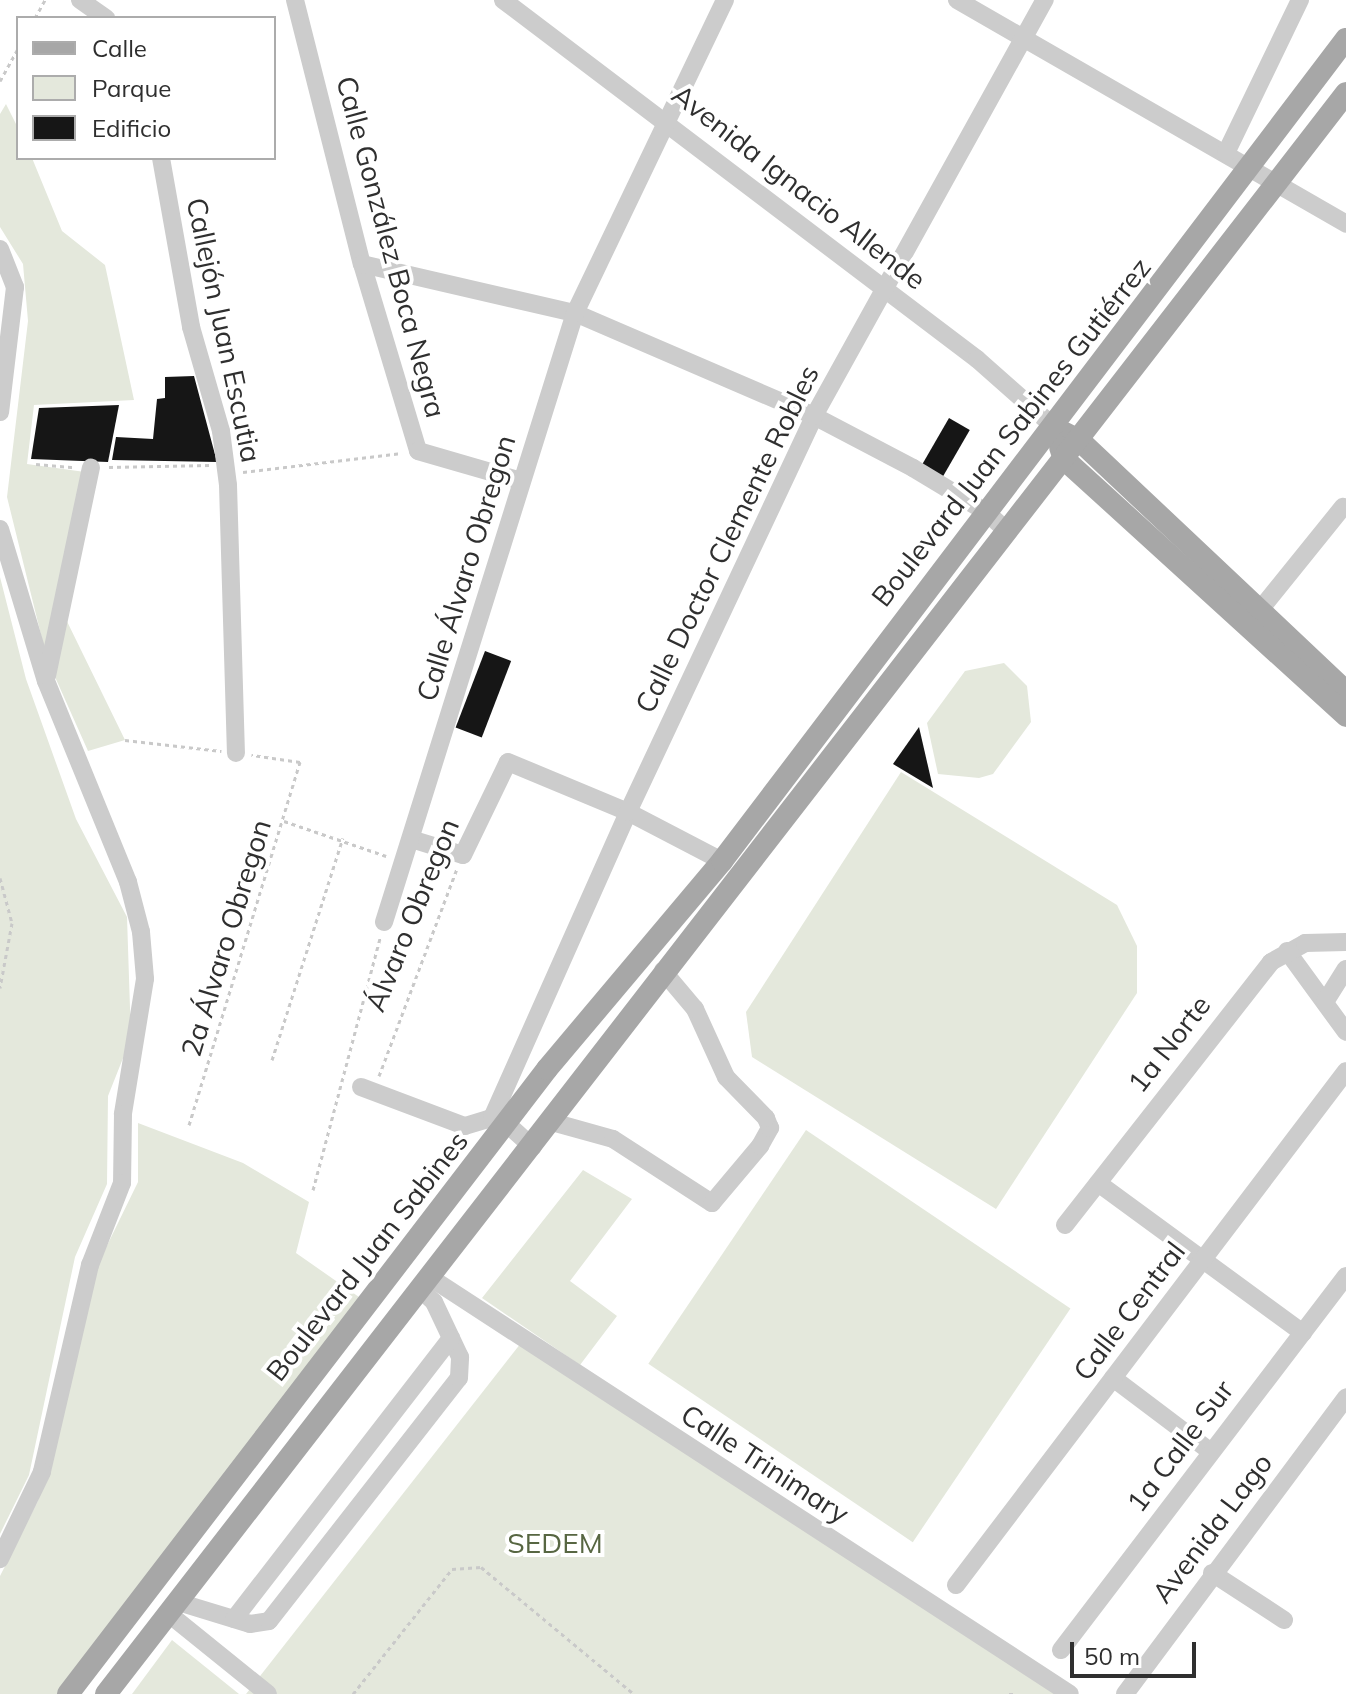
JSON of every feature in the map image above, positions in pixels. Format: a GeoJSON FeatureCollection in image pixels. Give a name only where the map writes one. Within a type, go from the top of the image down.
{"type":"FeatureCollection","features":[{"type":"Feature","properties":{"kind":"main road","name":"Boulevard Juan Sabines Gutiérrez"},"geometry":{"type":"LineString","coordinates":[[722,861],[1346,39]]}},
{"type":"Feature","properties":{"kind":"main road","name":"Boulevard Juan Sabines Gutiérrez"},"geometry":{"type":"LineString","coordinates":[[663,971],[722,900],[1346,93]]}},
{"type":"Feature","properties":{"kind":"main road"},"geometry":{"type":"LineString","coordinates":[[1054,427],[1079,440],[1346,692]]}},
{"type":"Feature","properties":{"kind":"main road"},"geometry":{"type":"LineString","coordinates":[[1054,427],[1064,459],[1346,716]]}},
{"type":"Feature","properties":{"kind":"main road","name":"Boulevard Juan Sabines"},"geometry":{"type":"LineString","coordinates":[[68,1694],[499,1121],[722,861]]}},
{"type":"Feature","properties":{"kind":"main road"},"geometry":{"type":"LineString","coordinates":[[106,1694],[533,1147],[663,971]]}},
{"type":"Feature","properties":{"kind":"street"},"geometry":{"type":"LineString","coordinates":[[80,0],[103,16]]}},
{"type":"Feature","properties":{"kind":"street","name":"Calle González Boca Negra"},"geometry":{"type":"LineString","coordinates":[[295,0],[362,264],[418,451],[521,481]]}},
{"type":"Feature","properties":{"kind":"street","name":"Avenida Ignacio Allende"},"geometry":{"type":"LineString","coordinates":[[503,0],[977,359],[1054,427]]}},
{"type":"Feature","properties":{"kind":"street","name":"Calle Álvaro Obregon"},"geometry":{"type":"LineString","coordinates":[[384,922],[575,313],[664,119],[725,0]]}},
{"type":"Feature","properties":{"kind":"street"},"geometry":{"type":"LineString","coordinates":[[957,0],[1025,42],[1250,166],[1346,224]]}},
{"type":"Feature","properties":{"kind":"street","name":"Calle Doctor Clemente Robles"},"geometry":{"type":"LineString","coordinates":[[499,1121],[628,812],[814,416],[883,288],[1025,42],[1045,0]]}},
{"type":"Feature","properties":{"kind":"street"},"geometry":{"type":"LineString","coordinates":[[1226,153],[1300,0]]}},
{"type":"Feature","properties":{"kind":"street","name":"Callejón Juan Escutia"},"geometry":{"type":"LineString","coordinates":[[161,160],[191,327],[226,470],[236,753]]}},
{"type":"Feature","properties":{"kind":"street"},"geometry":{"type":"LineString","coordinates":[[0,249],[15,287],[0,412]]}},
{"type":"Feature","properties":{"kind":"street"},"geometry":{"type":"LineString","coordinates":[[362,264],[575,313],[814,416],[986,512],[1007,531]]}},
{"type":"Feature","properties":{"kind":"street"},"geometry":{"type":"LineString","coordinates":[[46,681],[91,468]]}},
{"type":"Feature","properties":{"kind":"street"},"geometry":{"type":"LineString","coordinates":[[1259,611],[1343,507]]}},
{"type":"Feature","properties":{"kind":"street"},"geometry":{"type":"LineString","coordinates":[[0,529],[46,681],[128,882],[141,932],[145,979],[123,1114],[122,1183],[90,1265],[42,1472],[0,1559]]}},
{"type":"Feature","properties":{"kind":"street","name":"Álvaro Obregon"},"geometry":{"type":"LineString","coordinates":[[463,855],[508,762],[628,812]]}},
{"type":"Feature","properties":{"kind":"street"},"geometry":{"type":"LineString","coordinates":[[628,812],[722,861]]}},
{"type":"Feature","properties":{"kind":"street"},"geometry":{"type":"LineString","coordinates":[[411,839],[463,855]]}},
{"type":"Feature","properties":{"kind":"street"},"geometry":{"type":"LineString","coordinates":[[1346,942],[1305,943],[1287,951],[1346,1032]]}},
{"type":"Feature","properties":{"kind":"street","name":"1a Norte"},"geometry":{"type":"LineString","coordinates":[[1065,1225],[1233,1006],[1287,951]]}},
{"type":"Feature","properties":{"kind":"street"},"geometry":{"type":"LineString","coordinates":[[1325,1002],[1346,969]]}},
{"type":"Feature","properties":{"kind":"street"},"geometry":{"type":"LineString","coordinates":[[552,1122],[613,1139],[712,1203],[760,1146],[770,1128],[766,1118],[726,1077],[695,1009],[663,971]]}},
{"type":"Feature","properties":{"kind":"street","name":"Calle Central"},"geometry":{"type":"LineString","coordinates":[[956,1585],[1346,1071]]}},
{"type":"Feature","properties":{"kind":"street"},"geometry":{"type":"LineString","coordinates":[[367,1089],[465,1126],[499,1121],[533,1147]]}},
{"type":"Feature","properties":{"kind":"street"},"geometry":{"type":"LineString","coordinates":[[1098,1183],[1303,1333]]}},
{"type":"Feature","properties":{"kind":"street","name":"1a Calle Sur"},"geometry":{"type":"LineString","coordinates":[[1061,1650],[1346,1276]]}},
{"type":"Feature","properties":{"kind":"street"},"geometry":{"type":"LineString","coordinates":[[174,1608],[234,1619],[269,1621],[459,1378],[460,1357],[426,1284]]}},
{"type":"Feature","properties":{"kind":"street","name":"Calle Trinimary"},"geometry":{"type":"LineString","coordinates":[[426,1284],[1070,1694]]}},
{"type":"Feature","properties":{"kind":"street"},"geometry":{"type":"LineString","coordinates":[[234,1619],[451,1338]]}},
{"type":"Feature","properties":{"kind":"street"},"geometry":{"type":"LineString","coordinates":[[1113,1378],[1210,1451]]}},
{"type":"Feature","properties":{"kind":"street","name":"Avenida Lago"},"geometry":{"type":"LineString","coordinates":[[1125,1694],[1212,1573],[1346,1397]]}},
{"type":"Feature","properties":{"kind":"street"},"geometry":{"type":"LineString","coordinates":[[327,1499],[349,1519]]}},
{"type":"Feature","properties":{"kind":"street"},"geometry":{"type":"LineString","coordinates":[[1212,1573],[1284,1620]]}},
{"type":"Feature","properties":{"kind":"street"},"geometry":{"type":"LineString","coordinates":[[174,1608],[268,1694]]}},
{"type":"Feature","properties":{"kind":"path"},"geometry":{"type":"LineString","coordinates":[[0,81],[16,52]]}},
{"type":"Feature","properties":{"kind":"path"},"geometry":{"type":"LineString","coordinates":[[0,64],[8,67]]}},
{"type":"Feature","properties":{"kind":"path"},"geometry":{"type":"LineString","coordinates":[[36,464],[226,470],[418,451]]}},
{"type":"Feature","properties":{"kind":"path"},"geometry":{"type":"LineString","coordinates":[[125,740],[236,753]]}},
{"type":"Feature","properties":{"kind":"path","name":"2a Álvaro Obregon"},"geometry":{"type":"LineString","coordinates":[[189,1125],[300,762],[236,753]]}},
{"type":"Feature","properties":{"kind":"path","name":"Álvaro Obregon"},"geometry":{"type":"LineString","coordinates":[[283,821],[343,838],[404,864]]}},
{"type":"Feature","properties":{"kind":"path"},"geometry":{"type":"LineString","coordinates":[[272,1060],[343,838]]}},
{"type":"Feature","properties":{"kind":"path","name":"Álvaro Obregon"},"geometry":{"type":"LineString","coordinates":[[367,1089],[463,855]]}},
{"type":"Feature","properties":{"kind":"path"},"geometry":{"type":"LineString","coordinates":[[0,878],[12,923],[0,988]]}},
{"type":"Feature","properties":{"kind":"path","name":"Álvaro Obregon"},"geometry":{"type":"LineString","coordinates":[[313,1190],[384,922]]}},
{"type":"Feature","properties":{"kind":"path"},"geometry":{"type":"LineString","coordinates":[[353,1694],[452,1569],[481,1567],[634,1694]]}},
{"type":"Feature","properties":{"kind":"path"},"geometry":{"type":"LineString","coordinates":[[1009,1694],[1017,1694]]}},
{"type":"Feature","properties":{"kind":"green space"},"geometry":{"type":"Polygon","coordinates":[[[6,104],[16,124],[16,160],[33,160],[62,231],[105,265],[134,400],[34,405],[27,464],[85,472],[58,603],[125,740],[88,751],[47,659],[7,497],[28,321],[23,264],[0,227],[0,114],[6,104]]]}},
{"type":"Feature","properties":{"kind":"green space"},"geometry":{"type":"Polygon","coordinates":[[[0,577],[26,679],[76,819],[127,917],[131,1038],[108,1096],[107,1184],[75,1257],[29,1475],[0,1534],[0,577]]]}},
{"type":"Feature","properties":{"kind":"green space"},"geometry":{"type":"Polygon","coordinates":[[[1004,663],[1027,686],[1031,722],[993,774],[979,778],[938,774],[927,723],[965,671],[1004,663]]]}},
{"type":"Feature","properties":{"kind":"green space"},"geometry":{"type":"Polygon","coordinates":[[[901,772],[1117,905],[1137,946],[1137,993],[996,1209],[752,1057],[746,1012],[901,772]]]}},
{"type":"Feature","properties":{"kind":"green space"},"geometry":{"type":"Polygon","coordinates":[[[138,1123],[243,1163],[309,1202],[296,1253],[369,1304],[57,1694],[0,1694],[0,1576],[38,1501],[97,1266],[138,1182],[138,1123]]]}},
{"type":"Feature","properties":{"kind":"green space"},"geometry":{"type":"Polygon","coordinates":[[[806,1130],[1070,1308],[913,1542],[648,1364],[806,1130]]]}},
{"type":"Feature","properties":{"kind":"green space"},"geometry":{"type":"Polygon","coordinates":[[[583,1170],[632,1199],[570,1281],[617,1316],[580,1365],[482,1298],[583,1170]]]}},
{"type":"Feature","properties":{"kind":"green space","name":"SEDEM"},"geometry":{"type":"Polygon","coordinates":[[[521,1343],[1063,1694],[246,1694],[521,1343]]]}},
{"type":"Feature","properties":{"kind":"green space"},"geometry":{"type":"Polygon","coordinates":[[[172,1640],[239,1694],[132,1694],[172,1640]]]}},
{"type":"Feature","properties":{"kind":"building"},"geometry":{"type":"Polygon","coordinates":[[[194,376],[217,462],[112,460],[116,437],[153,439],[157,399],[165,398],[165,377],[194,376]]]}},
{"type":"Feature","properties":{"kind":"building"},"geometry":{"type":"Polygon","coordinates":[[[119,405],[108,462],[31,459],[39,408],[119,405]]]}},
{"type":"Feature","properties":{"kind":"building"},"geometry":{"type":"Polygon","coordinates":[[[949,418],[970,430],[943,477],[922,465],[949,418]]]}},
{"type":"Feature","properties":{"kind":"building"},"geometry":{"type":"Polygon","coordinates":[[[485,651],[511,661],[482,738],[456,728],[485,651]]]}},
{"type":"Feature","properties":{"kind":"building"},"geometry":{"type":"Polygon","coordinates":[[[919,727],[933,788],[893,764],[919,727]]]}}]}
